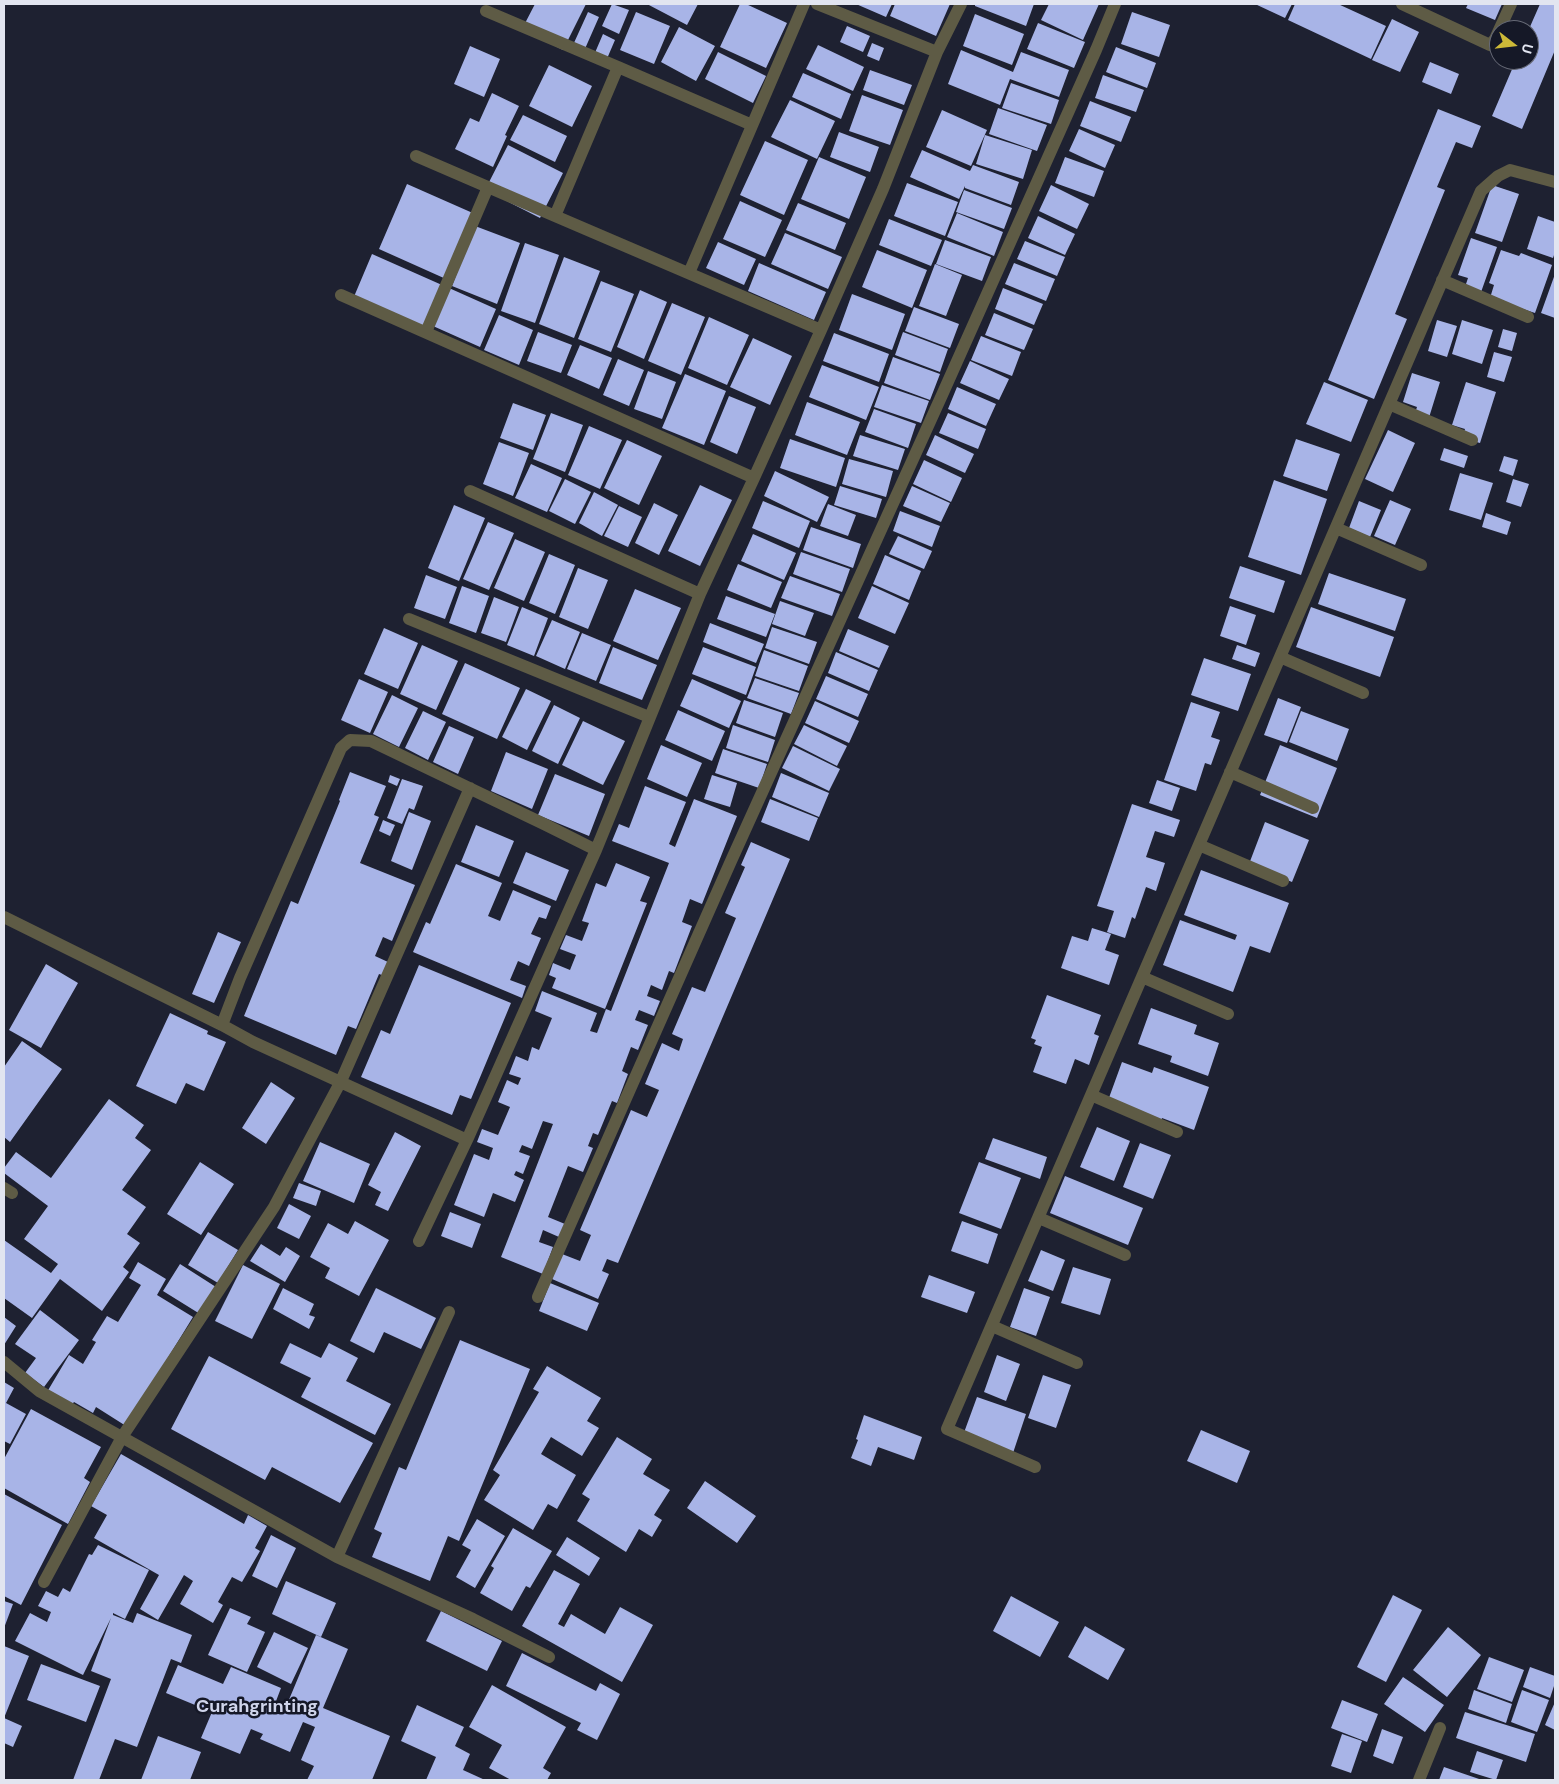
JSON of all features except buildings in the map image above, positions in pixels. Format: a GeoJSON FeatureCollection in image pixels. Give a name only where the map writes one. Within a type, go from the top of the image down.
{"type":"FeatureCollection","features":[{"type":"Feature","properties":{"kind":"street"},"geometry":{"type":"LineString","coordinates":[[689,273],[804,4]]}},
{"type":"Feature","properties":{"kind":"street"},"geometry":{"type":"LineString","coordinates":[[817,4],[937,52]]}},
{"type":"Feature","properties":{"kind":"street"},"geometry":{"type":"LineString","coordinates":[[419,1241],[467,1140],[596,850],[700,594],[754,478],[883,188],[937,52],[961,4]]}},
{"type":"Feature","properties":{"kind":"street"},"geometry":{"type":"LineString","coordinates":[[538,1297],[1115,4]]}},
{"type":"Feature","properties":{"kind":"street"},"geometry":{"type":"LineString","coordinates":[[1402,4],[1490,44],[1511,4]]}},
{"type":"Feature","properties":{"kind":"street"},"geometry":{"type":"LineString","coordinates":[[486,10],[752,125]]}},
{"type":"Feature","properties":{"kind":"street"},"geometry":{"type":"LineString","coordinates":[[555,216],[618,68]]}},
{"type":"Feature","properties":{"kind":"street"},"geometry":{"type":"LineString","coordinates":[[416,156],[820,330]]}},
{"type":"Feature","properties":{"kind":"street"},"geometry":{"type":"LineString","coordinates":[[1035,1467],[947,1429],[1481,191],[1498,176],[1510,170],[1555,182]]}},
{"type":"Feature","properties":{"kind":"street"},"geometry":{"type":"LineString","coordinates":[[426,332],[488,187]]}},
{"type":"Feature","properties":{"kind":"street"},"geometry":{"type":"LineString","coordinates":[[1442,280],[1528,316]]}},
{"type":"Feature","properties":{"kind":"street"},"geometry":{"type":"LineString","coordinates":[[341,295],[754,478]]}},
{"type":"Feature","properties":{"kind":"street"},"geometry":{"type":"LineString","coordinates":[[1389,404],[1472,440]]}},
{"type":"Feature","properties":{"kind":"street"},"geometry":{"type":"LineString","coordinates":[[470,491],[700,594]]}},
{"type":"Feature","properties":{"kind":"street"},"geometry":{"type":"LineString","coordinates":[[1336,528],[1421,565]]}},
{"type":"Feature","properties":{"kind":"street"},"geometry":{"type":"LineString","coordinates":[[409,619],[649,717]]}},
{"type":"Feature","properties":{"kind":"street"},"geometry":{"type":"LineString","coordinates":[[1280,657],[1363,693]]}},
{"type":"Feature","properties":{"kind":"street"},"geometry":{"type":"LineString","coordinates":[[222,1025],[240,978],[341,748],[350,740],[371,741],[596,850]]}},
{"type":"Feature","properties":{"kind":"street"},"geometry":{"type":"LineString","coordinates":[[1230,772],[1313,808]]}},
{"type":"Feature","properties":{"kind":"street"},"geometry":{"type":"LineString","coordinates":[[44,1582],[122,1437],[274,1208],[340,1082],[470,788]]}},
{"type":"Feature","properties":{"kind":"street"},"geometry":{"type":"LineString","coordinates":[[1199,845],[1283,881]]}},
{"type":"Feature","properties":{"kind":"street"},"geometry":{"type":"LineString","coordinates":[[4,917],[253,1042],[467,1140]]}},
{"type":"Feature","properties":{"kind":"street"},"geometry":{"type":"LineString","coordinates":[[1142,977],[1228,1014]]}},
{"type":"Feature","properties":{"kind":"street"},"geometry":{"type":"LineString","coordinates":[[1091,1095],[1177,1132]]}},
{"type":"Feature","properties":{"kind":"street"},"geometry":{"type":"LineString","coordinates":[[1039,1218],[1125,1255]]}},
{"type":"Feature","properties":{"kind":"street"},"geometry":{"type":"LineString","coordinates":[[336,1556],[449,1312]]}},
{"type":"Feature","properties":{"kind":"street"},"geometry":{"type":"LineString","coordinates":[[992,1326],[1078,1363]]}},
{"type":"Feature","properties":{"kind":"street"},"geometry":{"type":"LineString","coordinates":[[4,1362],[39,1391],[336,1556],[473,1619],[549,1657]]}},
{"type":"Feature","properties":{"kind":"street"},"geometry":{"type":"LineString","coordinates":[[1419,1780],[1440,1728]]}},
{"type":"Feature","properties":{"kind":"district","name":"Curahgrinting"},"geometry":{"type":"Point","coordinates":[257,1707]}}]}
